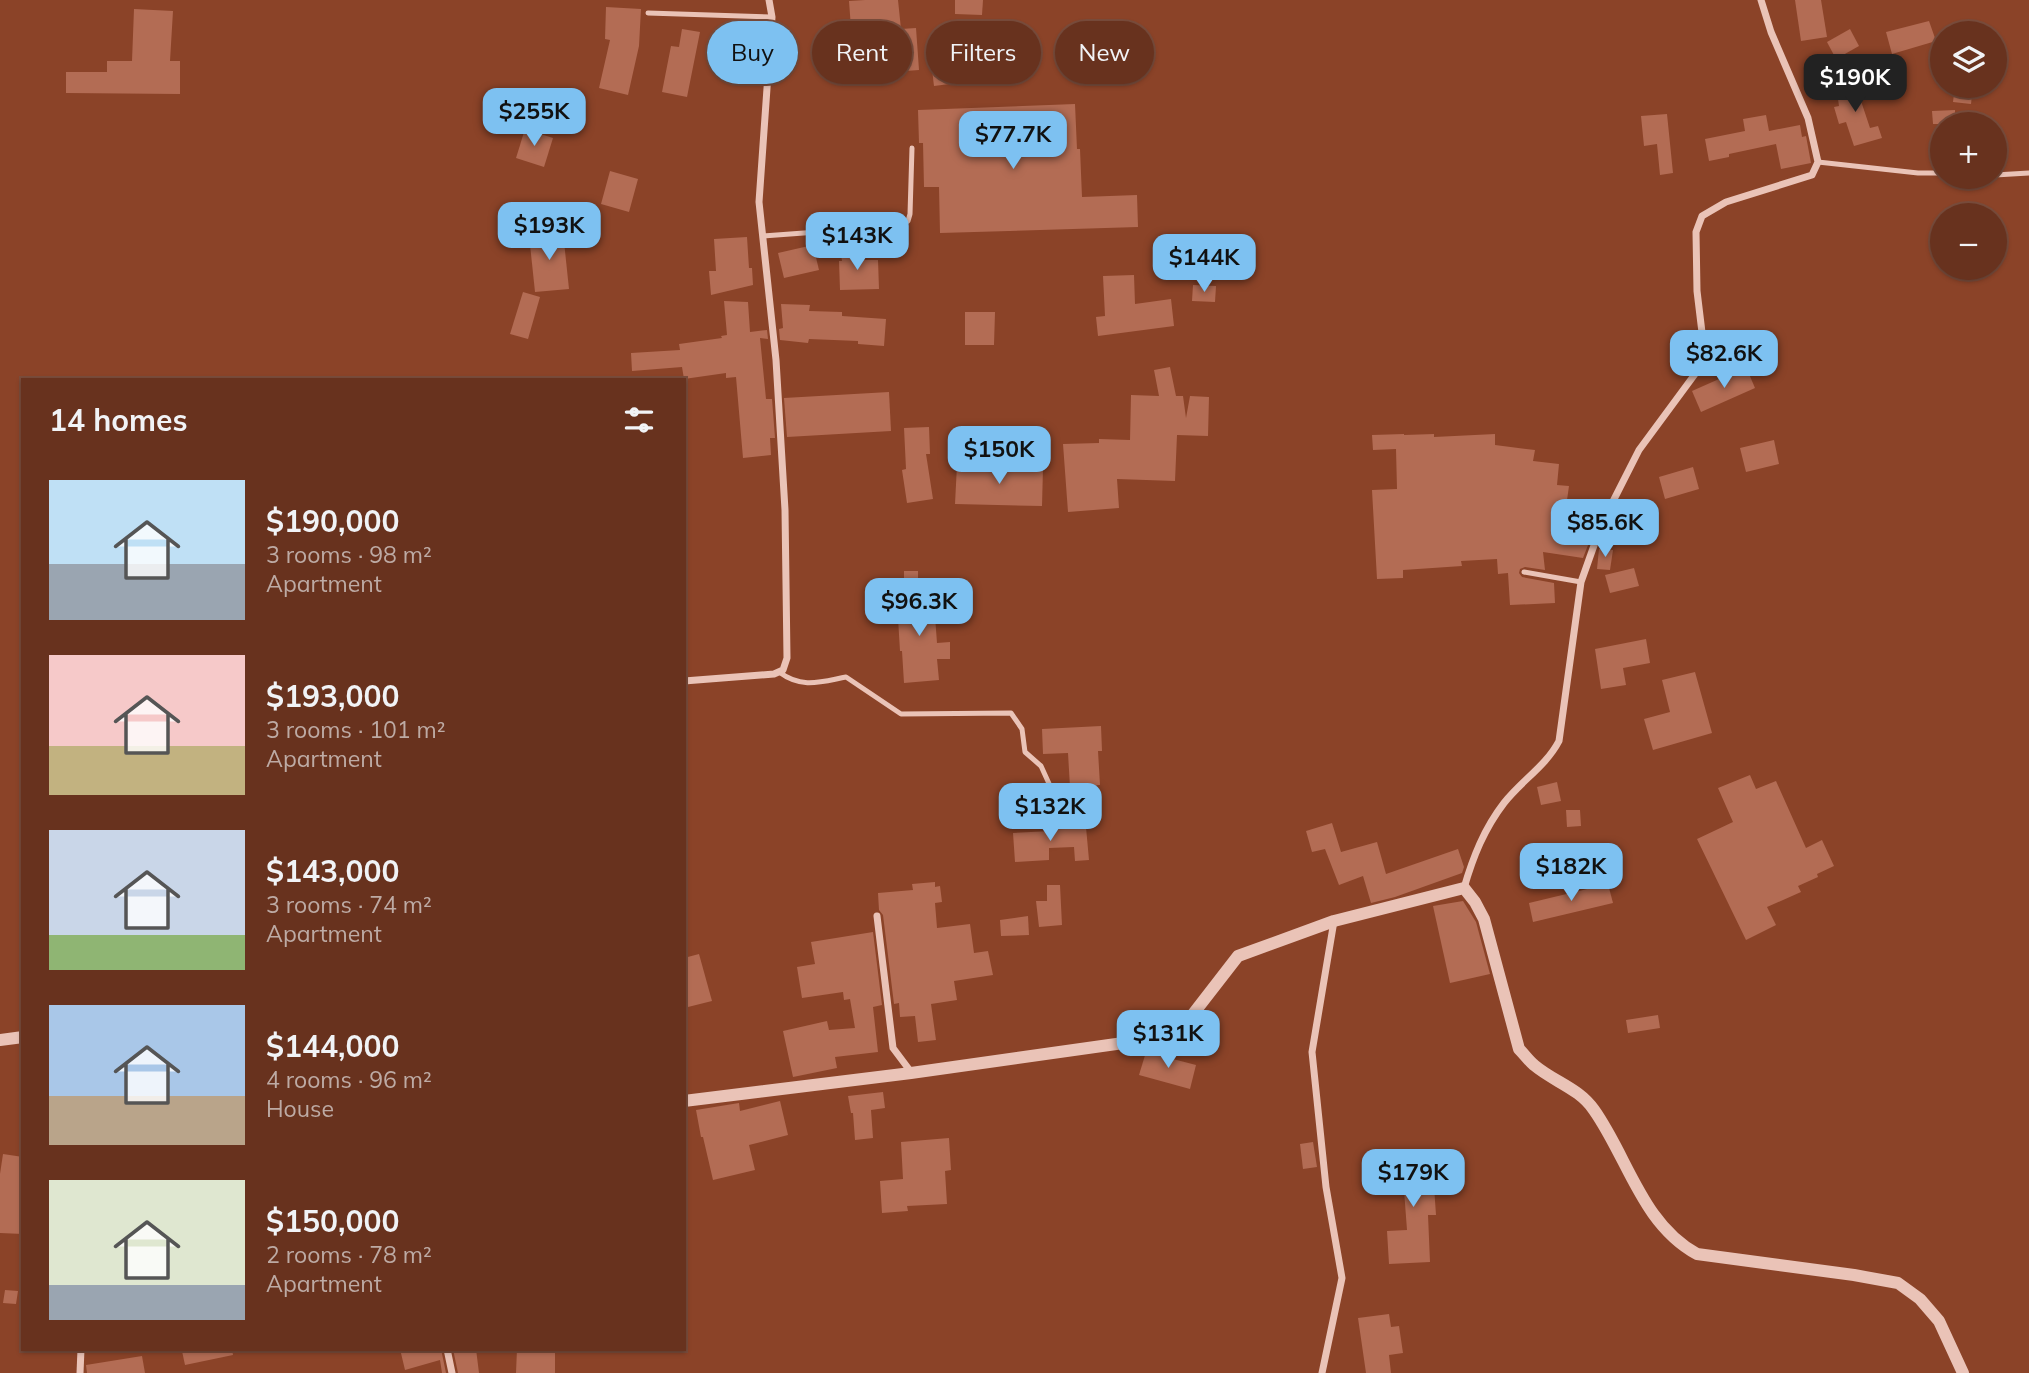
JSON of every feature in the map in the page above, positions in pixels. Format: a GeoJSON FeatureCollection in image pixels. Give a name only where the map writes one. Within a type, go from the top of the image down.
{"type":"FeatureCollection","features":[{"type":"Feature","properties":{"kind":"street"},"geometry":{"type":"LineString","coordinates":[[686,681],[774,674],[783,670],[787,658],[785,510],[776,360],[759,202],[772,16],[769,0]]}},
{"type":"Feature","properties":{"kind":"street"},"geometry":{"type":"LineString","coordinates":[[1464,888],[1480,842],[1494,819],[1505,802],[1553,753],[1559,741],[1581,582],[1602,523],[1639,450],[1698,370],[1704,349],[1697,290],[1696,232],[1702,216],[1726,202],[1812,175],[1818,162],[1808,118],[1770,32],[1761,0]]}},
{"type":"Feature","properties":{"kind":"street"},"geometry":{"type":"LineString","coordinates":[[686,1101],[911,1073],[1173,1036],[1238,956],[1334,921],[1464,888]]}},
{"type":"Feature","properties":{"kind":"street"},"geometry":{"type":"LineString","coordinates":[[1464,888],[1484,919],[1519,1049],[1534,1065],[1579,1093],[1594,1110],[1651,1212],[1664,1229],[1684,1247],[1697,1254],[1898,1283],[1920,1299],[1939,1321],[1963,1373]]}},
{"type":"Feature","properties":{"kind":"street"},"geometry":{"type":"LineString","coordinates":[[877,916],[893,1048],[911,1073]]}},
{"type":"Feature","properties":{"kind":"street"},"geometry":{"type":"LineString","coordinates":[[1322,1373],[1342,1278],[1326,1188],[1312,1052],[1334,921]]}},
{"type":"Feature","properties":{"kind":"street"},"geometry":{"type":"LineString","coordinates":[[0,1040],[21,1037]]}},
{"type":"Feature","properties":{"kind":"street"},"geometry":{"type":"LineString","coordinates":[[80,1373],[81,1351]]}},
{"type":"Feature","properties":{"kind":"street"},"geometry":{"type":"LineString","coordinates":[[447,1351],[452,1373]]}},
{"type":"Feature","properties":{"kind":"lane"},"geometry":{"type":"LineString","coordinates":[[648,13],[772,16]]}},
{"type":"Feature","properties":{"kind":"lane"},"geometry":{"type":"LineString","coordinates":[[763,236],[899,226],[908,221],[912,148]]}},
{"type":"Feature","properties":{"kind":"lane"},"geometry":{"type":"LineString","coordinates":[[1818,162],[1930,173]]}},
{"type":"Feature","properties":{"kind":"lane"},"geometry":{"type":"LineString","coordinates":[[2007,174],[2029,173]]}},
{"type":"Feature","properties":{"kind":"lane"},"geometry":{"type":"LineString","coordinates":[[1524,572],[1581,582]]}},
{"type":"Feature","properties":{"kind":"lane"},"geometry":{"type":"LineString","coordinates":[[779,672],[790,680],[809,684],[846,677],[901,714],[1011,713],[1022,729],[1025,751],[1041,766],[1056,799]]}},
{"type":"Feature","properties":{"kind":"building"},"geometry":{"type":"Polygon","coordinates":[[[898,0],[900,21],[850,21],[849,1],[898,0]]]}},
{"type":"Feature","properties":{"kind":"building"},"geometry":{"type":"Polygon","coordinates":[[[955,0],[983,0],[982,15],[955,14],[955,0]]]}},
{"type":"Feature","properties":{"kind":"building"},"geometry":{"type":"Polygon","coordinates":[[[1795,0],[1821,0],[1827,37],[1801,41],[1795,0]]]}},
{"type":"Feature","properties":{"kind":"building"},"geometry":{"type":"Polygon","coordinates":[[[606,7],[641,9],[639,46],[628,95],[599,88],[610,40],[605,39],[606,7]]]}},
{"type":"Feature","properties":{"kind":"building"},"geometry":{"type":"Polygon","coordinates":[[[134,9],[173,11],[170,61],[180,61],[180,94],[66,93],[66,72],[107,72],[107,61],[132,61],[134,9]]]}},
{"type":"Feature","properties":{"kind":"building"},"geometry":{"type":"Polygon","coordinates":[[[1929,21],[1930,43],[1892,54],[1886,32],[1929,21]]]}},
{"type":"Feature","properties":{"kind":"building"},"geometry":{"type":"Polygon","coordinates":[[[912,28],[916,28],[919,70],[912,71],[912,28]]]}},
{"type":"Feature","properties":{"kind":"building"},"geometry":{"type":"Polygon","coordinates":[[[682,29],[700,32],[687,97],[662,92],[671,46],[679,47],[682,29]]]}},
{"type":"Feature","properties":{"kind":"building"},"geometry":{"type":"Polygon","coordinates":[[[1850,29],[1859,46],[1836,59],[1827,42],[1850,29]]]}},
{"type":"Feature","properties":{"kind":"building"},"geometry":{"type":"Polygon","coordinates":[[[1863,82],[1865,95],[1859,95],[1870,128],[1878,126],[1882,138],[1854,146],[1846,122],[1839,124],[1834,107],[1839,106],[1836,85],[1863,82]]]}},
{"type":"Feature","properties":{"kind":"building"},"geometry":{"type":"Polygon","coordinates":[[[1954,98],[1972,98],[1971,104],[1953,102],[1954,98]]]}},
{"type":"Feature","properties":{"kind":"building"},"geometry":{"type":"Polygon","coordinates":[[[1075,104],[1082,197],[1137,195],[1138,227],[940,233],[939,187],[924,187],[923,143],[919,143],[918,110],[1075,104]]]}},
{"type":"Feature","properties":{"kind":"building"},"geometry":{"type":"Polygon","coordinates":[[[1955,110],[1955,112],[1932,112],[1955,110]]]}},
{"type":"Feature","properties":{"kind":"building"},"geometry":{"type":"Polygon","coordinates":[[[1667,114],[1673,173],[1660,175],[1657,144],[1644,146],[1641,116],[1667,114]]]}},
{"type":"Feature","properties":{"kind":"building"},"geometry":{"type":"Polygon","coordinates":[[[1766,115],[1769,131],[1800,125],[1802,137],[1806,136],[1811,163],[1781,169],[1776,144],[1709,161],[1705,139],[1745,131],[1743,119],[1766,115]]]}},
{"type":"Feature","properties":{"kind":"building"},"geometry":{"type":"Polygon","coordinates":[[[525,129],[553,138],[544,167],[516,158],[525,129]]]}},
{"type":"Feature","properties":{"kind":"building"},"geometry":{"type":"Polygon","coordinates":[[[610,171],[638,179],[629,212],[601,204],[610,171]]]}},
{"type":"Feature","properties":{"kind":"building"},"geometry":{"type":"Polygon","coordinates":[[[563,232],[569,289],[535,292],[529,235],[563,232]]]}},
{"type":"Feature","properties":{"kind":"building"},"geometry":{"type":"Polygon","coordinates":[[[747,237],[753,285],[711,295],[709,271],[716,271],[714,239],[747,237]]]}},
{"type":"Feature","properties":{"kind":"building"},"geometry":{"type":"Polygon","coordinates":[[[813,245],[819,270],[784,278],[778,253],[813,245]]]}},
{"type":"Feature","properties":{"kind":"building"},"geometry":{"type":"Polygon","coordinates":[[[853,245],[856,260],[878,260],[879,289],[840,290],[840,248],[853,245]]]}},
{"type":"Feature","properties":{"kind":"building"},"geometry":{"type":"Polygon","coordinates":[[[1134,275],[1135,304],[1171,299],[1174,326],[1098,336],[1096,317],[1105,316],[1103,276],[1134,275]]]}},
{"type":"Feature","properties":{"kind":"building"},"geometry":{"type":"Polygon","coordinates":[[[1193,285],[1216,286],[1215,302],[1192,301],[1193,285]]]}},
{"type":"Feature","properties":{"kind":"building"},"geometry":{"type":"Polygon","coordinates":[[[523,292],[540,297],[528,339],[510,334],[523,292]]]}},
{"type":"Feature","properties":{"kind":"building"},"geometry":{"type":"Polygon","coordinates":[[[724,301],[748,302],[750,332],[767,330],[768,339],[760,338],[766,399],[772,399],[775,438],[770,438],[771,455],[743,458],[736,377],[726,378],[726,373],[686,379],[682,367],[632,371],[631,353],[680,350],[679,344],[727,335],[724,301]]]}},
{"type":"Feature","properties":{"kind":"building"},"geometry":{"type":"Polygon","coordinates":[[[781,304],[810,305],[809,311],[842,312],[842,316],[886,319],[884,346],[858,344],[858,341],[809,339],[808,343],[780,340],[779,329],[783,328],[781,304]]]}},
{"type":"Feature","properties":{"kind":"building"},"geometry":{"type":"Polygon","coordinates":[[[965,312],[995,312],[994,345],[965,345],[965,312]]]}},
{"type":"Feature","properties":{"kind":"building"},"geometry":{"type":"Polygon","coordinates":[[[1170,367],[1176,396],[1183,396],[1186,418],[1190,396],[1209,397],[1208,436],[1177,435],[1175,481],[1117,479],[1119,508],[1068,512],[1063,444],[1099,443],[1099,439],[1130,440],[1131,395],[1159,396],[1154,370],[1170,367]]]}},
{"type":"Feature","properties":{"kind":"building"},"geometry":{"type":"Polygon","coordinates":[[[1746,367],[1755,388],[1701,412],[1692,391],[1746,367]]]}},
{"type":"Feature","properties":{"kind":"building"},"geometry":{"type":"Polygon","coordinates":[[[889,392],[891,431],[787,437],[784,398],[889,392]]]}},
{"type":"Feature","properties":{"kind":"building"},"geometry":{"type":"Polygon","coordinates":[[[929,427],[930,454],[926,454],[933,499],[907,503],[902,470],[906,469],[904,428],[929,427]]]}},
{"type":"Feature","properties":{"kind":"building"},"geometry":{"type":"Polygon","coordinates":[[[1434,434],[1434,437],[1495,434],[1495,445],[1535,450],[1533,461],[1559,464],[1557,485],[1569,486],[1567,500],[1604,504],[1583,558],[1543,552],[1545,570],[1525,567],[1520,569],[1522,577],[1554,583],[1555,603],[1510,605],[1508,573],[1498,574],[1497,559],[1461,561],[1462,566],[1403,570],[1403,578],[1377,579],[1372,490],[1397,489],[1396,449],[1373,450],[1372,435],[1434,434]]]}},
{"type":"Feature","properties":{"kind":"building"},"geometry":{"type":"Polygon","coordinates":[[[1774,440],[1779,464],[1746,472],[1740,448],[1774,440]]]}},
{"type":"Feature","properties":{"kind":"building"},"geometry":{"type":"Polygon","coordinates":[[[957,465],[1043,468],[1042,506],[955,504],[957,465]]]}},
{"type":"Feature","properties":{"kind":"building"},"geometry":{"type":"Polygon","coordinates":[[[1693,467],[1699,489],[1665,499],[1659,477],[1693,467]]]}},
{"type":"Feature","properties":{"kind":"building"},"geometry":{"type":"Polygon","coordinates":[[[1599,549],[1613,550],[1610,570],[1597,569],[1599,549]]]}},
{"type":"Feature","properties":{"kind":"building"},"geometry":{"type":"Polygon","coordinates":[[[1634,568],[1639,586],[1610,593],[1605,575],[1634,568]]]}},
{"type":"Feature","properties":{"kind":"building"},"geometry":{"type":"Polygon","coordinates":[[[904,571],[918,571],[918,617],[935,616],[937,643],[950,642],[950,659],[937,659],[939,680],[904,683],[898,618],[904,618],[904,571]]]}},
{"type":"Feature","properties":{"kind":"building"},"geometry":{"type":"Polygon","coordinates":[[[1646,639],[1650,663],[1623,668],[1626,685],[1601,689],[1595,649],[1646,639]]]}},
{"type":"Feature","properties":{"kind":"building"},"geometry":{"type":"Polygon","coordinates":[[[1695,672],[1712,733],[1653,750],[1644,719],[1670,712],[1662,680],[1695,672]]]}},
{"type":"Feature","properties":{"kind":"building"},"geometry":{"type":"Polygon","coordinates":[[[1101,726],[1102,751],[1098,751],[1100,785],[1070,787],[1068,753],[1043,754],[1042,729],[1101,726]]]}},
{"type":"Feature","properties":{"kind":"building"},"geometry":{"type":"Polygon","coordinates":[[[1750,775],[1756,789],[1776,781],[1806,848],[1822,840],[1834,866],[1798,886],[1801,892],[1767,907],[1776,925],[1746,940],[1697,839],[1733,822],[1718,788],[1750,775]]]}},
{"type":"Feature","properties":{"kind":"building"},"geometry":{"type":"Polygon","coordinates":[[[1557,782],[1561,801],[1541,805],[1537,787],[1557,782]]]}},
{"type":"Feature","properties":{"kind":"building"},"geometry":{"type":"Polygon","coordinates":[[[1566,810],[1580,810],[1581,826],[1567,827],[1566,810]]]}},
{"type":"Feature","properties":{"kind":"building"},"geometry":{"type":"Polygon","coordinates":[[[1066,822],[1066,829],[1086,827],[1089,860],[1075,861],[1074,847],[1049,848],[1049,860],[1015,862],[1013,833],[1051,831],[1051,823],[1066,822]]]}},
{"type":"Feature","properties":{"kind":"building"},"geometry":{"type":"Polygon","coordinates":[[[1332,823],[1341,852],[1377,842],[1386,874],[1458,849],[1464,867],[1462,873],[1371,903],[1363,876],[1339,885],[1325,849],[1312,852],[1306,831],[1332,823]]]}},
{"type":"Feature","properties":{"kind":"building"},"geometry":{"type":"Polygon","coordinates":[[[935,882],[935,887],[940,886],[942,902],[935,903],[937,928],[970,924],[974,953],[988,951],[993,975],[954,981],[957,1000],[931,1004],[936,1040],[918,1042],[915,1016],[900,1017],[899,1003],[894,1004],[878,893],[913,890],[912,884],[935,882]]]}},
{"type":"Feature","properties":{"kind":"building"},"geometry":{"type":"Polygon","coordinates":[[[1608,884],[1613,903],[1533,922],[1529,903],[1608,884]]]}},
{"type":"Feature","properties":{"kind":"building"},"geometry":{"type":"Polygon","coordinates":[[[1047,885],[1060,885],[1062,925],[1039,927],[1036,901],[1047,901],[1047,885]]]}},
{"type":"Feature","properties":{"kind":"building"},"geometry":{"type":"Polygon","coordinates":[[[1463,901],[1476,922],[1490,974],[1450,983],[1433,906],[1463,901]]]}},
{"type":"Feature","properties":{"kind":"building"},"geometry":{"type":"Polygon","coordinates":[[[1028,916],[1029,935],[1001,936],[1000,920],[1028,916]]]}},
{"type":"Feature","properties":{"kind":"building"},"geometry":{"type":"Polygon","coordinates":[[[873,932],[882,1005],[873,1007],[878,1052],[835,1057],[837,1068],[793,1077],[783,1031],[827,1021],[829,1030],[855,1028],[850,999],[844,1000],[843,992],[802,998],[797,967],[815,964],[811,942],[873,932]]]}},
{"type":"Feature","properties":{"kind":"building"},"geometry":{"type":"Polygon","coordinates":[[[699,954],[712,1001],[686,1008],[686,957],[699,954]]]}},
{"type":"Feature","properties":{"kind":"building"},"geometry":{"type":"Polygon","coordinates":[[[1658,1015],[1660,1028],[1628,1033],[1626,1020],[1658,1015]]]}},
{"type":"Feature","properties":{"kind":"building"},"geometry":{"type":"Polygon","coordinates":[[[1146,1052],[1196,1065],[1190,1089],[1139,1075],[1146,1052]]]}},
{"type":"Feature","properties":{"kind":"building"},"geometry":{"type":"Polygon","coordinates":[[[883,1092],[885,1108],[871,1110],[873,1138],[855,1140],[853,1113],[848,1096],[883,1092]]]}},
{"type":"Feature","properties":{"kind":"building"},"geometry":{"type":"Polygon","coordinates":[[[780,1101],[788,1135],[749,1145],[755,1170],[713,1180],[696,1110],[739,1103],[740,1111],[780,1101]]]}},
{"type":"Feature","properties":{"kind":"building"},"geometry":{"type":"Polygon","coordinates":[[[949,1138],[951,1170],[945,1171],[947,1204],[907,1206],[908,1211],[882,1213],[880,1181],[903,1179],[901,1142],[949,1138]]]}},
{"type":"Feature","properties":{"kind":"building"},"geometry":{"type":"Polygon","coordinates":[[[1313,1142],[1317,1167],[1303,1169],[1300,1144],[1313,1142]]]}},
{"type":"Feature","properties":{"kind":"building"},"geometry":{"type":"Polygon","coordinates":[[[3,1154],[21,1157],[21,1234],[0,1233],[0,1174],[3,1154]]]}},
{"type":"Feature","properties":{"kind":"building"},"geometry":{"type":"Polygon","coordinates":[[[1420,1155],[1420,1158],[1432,1157],[1436,1215],[1428,1215],[1430,1262],[1389,1264],[1387,1231],[1407,1230],[1404,1190],[1391,1191],[1388,1158],[1420,1155]]]}},
{"type":"Feature","properties":{"kind":"building"},"geometry":{"type":"Polygon","coordinates":[[[5,1290],[18,1291],[16,1304],[3,1303],[5,1290]]]}},
{"type":"Feature","properties":{"kind":"building"},"geometry":{"type":"Polygon","coordinates":[[[1389,1314],[1391,1327],[1399,1326],[1403,1353],[1389,1355],[1391,1373],[1366,1373],[1358,1318],[1389,1314]]]}},
{"type":"Feature","properties":{"kind":"building"},"geometry":{"type":"Polygon","coordinates":[[[182,1351],[232,1351],[233,1355],[185,1365],[182,1351]]]}},
{"type":"Feature","properties":{"kind":"building"},"geometry":{"type":"Polygon","coordinates":[[[400,1351],[441,1351],[446,1373],[442,1373],[440,1360],[405,1370],[400,1351]]]}},
{"type":"Feature","properties":{"kind":"building"},"geometry":{"type":"Polygon","coordinates":[[[453,1351],[476,1351],[479,1373],[458,1373],[453,1351]]]}},
{"type":"Feature","properties":{"kind":"building"},"geometry":{"type":"Polygon","coordinates":[[[517,1351],[555,1351],[555,1373],[516,1373],[517,1351]]]}},
{"type":"Feature","properties":{"kind":"building"},"geometry":{"type":"Polygon","coordinates":[[[142,1356],[145,1373],[87,1373],[86,1365],[142,1356]]]}}]}
